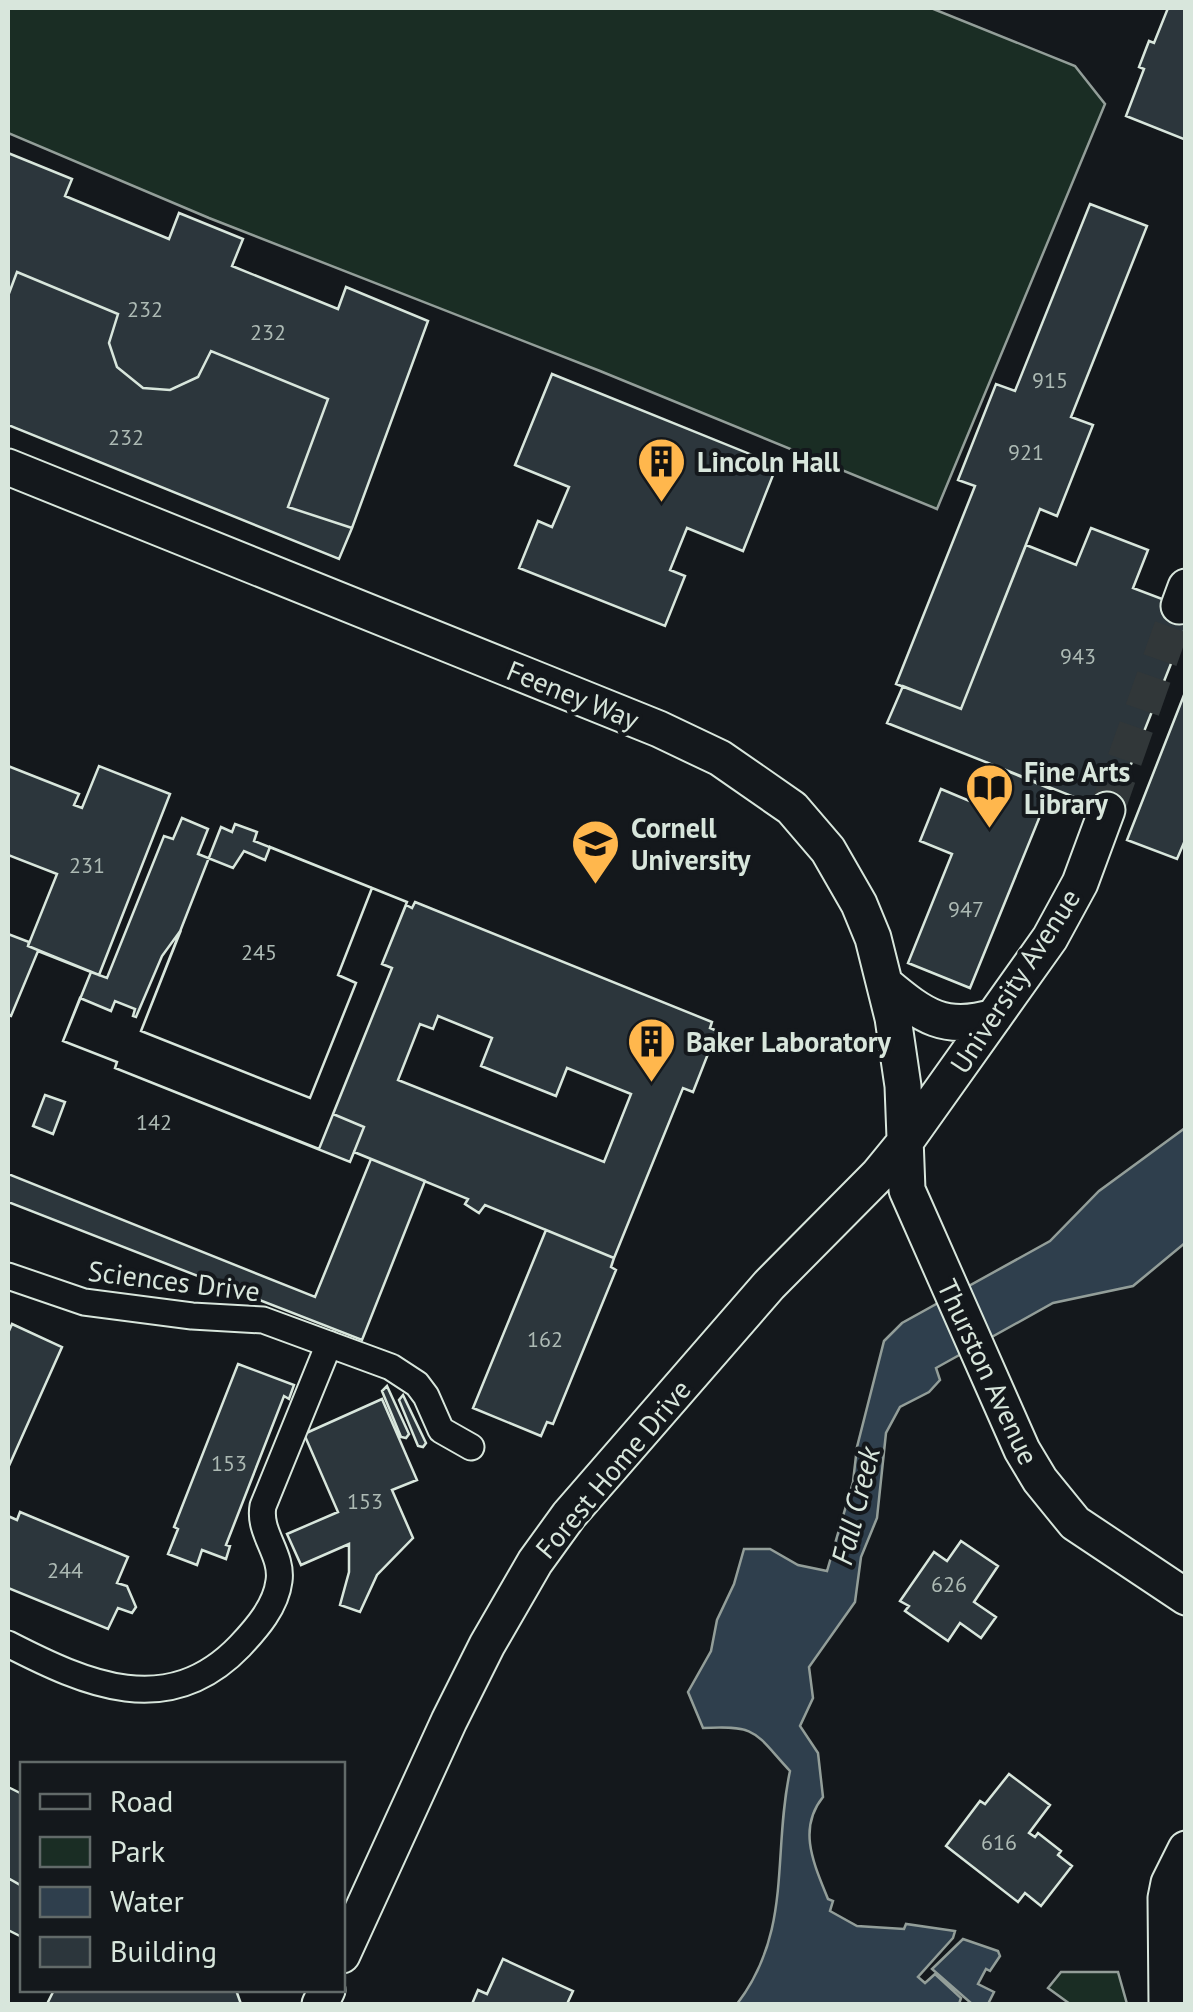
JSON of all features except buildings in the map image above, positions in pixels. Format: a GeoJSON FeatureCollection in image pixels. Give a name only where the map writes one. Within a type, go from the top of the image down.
{"type":"FeatureCollection","features":[{"type":"Feature","properties":{"kind":"street","name":"Feeney Way"},"geometry":{"type":"LineString","coordinates":[[8,468],[659,730],[730,764],[792,808],[828,850],[859,904],[886,984],[903,1086],[905,1142]]}},
{"type":"Feature","properties":{"kind":"street","name":"University Avenue"},"geometry":{"type":"LineString","coordinates":[[905,1142],[1066,910],[1106,810]]}},
{"type":"Feature","properties":{"kind":"street"},"geometry":{"type":"LineString","coordinates":[[886,984],[906,1002],[941,1022],[972,1024],[994,1017]]}},
{"type":"Feature","properties":{"kind":"street","name":"Thurston Avenue"},"geometry":{"type":"LineString","coordinates":[[905,1142],[907,1190],[960,1316],[1022,1450],[1040,1480],[1075,1523],[1186,1597]]}},
{"type":"Feature","properties":{"kind":"street","name":"Forest Home Drive"},"geometry":{"type":"LineString","coordinates":[[345,1948],[449,1721],[535,1562],[569,1514],[769,1285],[878,1175],[905,1142]]}},
{"type":"Feature","properties":{"kind":"street","name":"Sciences Drive"},"geometry":{"type":"LineString","coordinates":[[8,1276],[84,1302],[192,1316],[262,1320],[329,1344],[403,1373],[426,1396],[442,1430],[471,1447]]}},
{"type":"Feature","properties":{"kind":"street"},"geometry":{"type":"LineString","coordinates":[[8,1644],[73,1675],[128,1691],[191,1680],[214,1669],[234,1652],[270,1607],[279,1582],[276,1559],[264,1526],[264,1506],[329,1344]]}},
{"type":"Feature","properties":{"kind":"street"},"geometry":{"type":"LineString","coordinates":[[1167,2004],[1166,1898],[1168,1883],[1186,1849]]}},
{"type":"Feature","properties":{"kind":"green space"},"geometry":{"type":"Polygon","coordinates":[[[8,8],[931,8],[1075,66],[1105,104],[937,509],[600,371],[209,218],[8,133],[8,8]]]}},
{"type":"Feature","properties":{"kind":"green space"},"geometry":{"type":"Polygon","coordinates":[[[1061,1972],[1118,1972],[1127,2004],[1070,2004],[1048,1988],[1061,1972]]]}},
{"type":"Feature","properties":{"kind":"water","name":"Fall Creek"},"geometry":{"type":"Polygon","coordinates":[[[1185,1128],[1185,1243],[1133,1286],[1053,1303],[936,1368],[940,1380],[929,1392],[900,1407],[886,1433],[877,1518],[861,1557],[855,1602],[809,1667],[813,1698],[800,1726],[818,1753],[823,1797],[811,1822],[810,1847],[828,1899],[833,1901],[830,1911],[857,1926],[904,1929],[906,1924],[955,1931],[918,1977],[925,1983],[935,1974],[961,1998],[959,2004],[737,2004],[755,1976],[774,1920],[790,1771],[754,1734],[735,1728],[703,1728],[688,1692],[711,1651],[717,1620],[734,1584],[744,1549],[770,1549],[798,1565],[827,1571],[853,1482],[857,1447],[884,1341],[902,1323],[1050,1241],[1099,1191],[1185,1128]]]}},
{"type":"Feature","properties":{"kind":"water"},"geometry":{"type":"Polygon","coordinates":[[[963,1939],[998,1951],[1000,1956],[978,1984],[994,1992],[988,2004],[972,2004],[932,1969],[963,1939]]]}},
{"type":"Feature","properties":{"kind":"tunnel"},"geometry":{"type":"LineString","coordinates":[[1107,810],[1179,606]]}},
{"type":"Feature","properties":{"kind":"place","name":"Lincoln Hall"},"geometry":{"type":"Point","coordinates":[662,504]}},
{"type":"Feature","properties":{"kind":"place","name":"Fine Arts Library"},"geometry":{"type":"Point","coordinates":[989,830]}},
{"type":"Feature","properties":{"kind":"place","name":"Cornell University"},"geometry":{"type":"Point","coordinates":[596,886]}},
{"type":"Feature","properties":{"kind":"place","name":"Baker Laboratory"},"geometry":{"type":"Point","coordinates":[651,1084]}}]}
